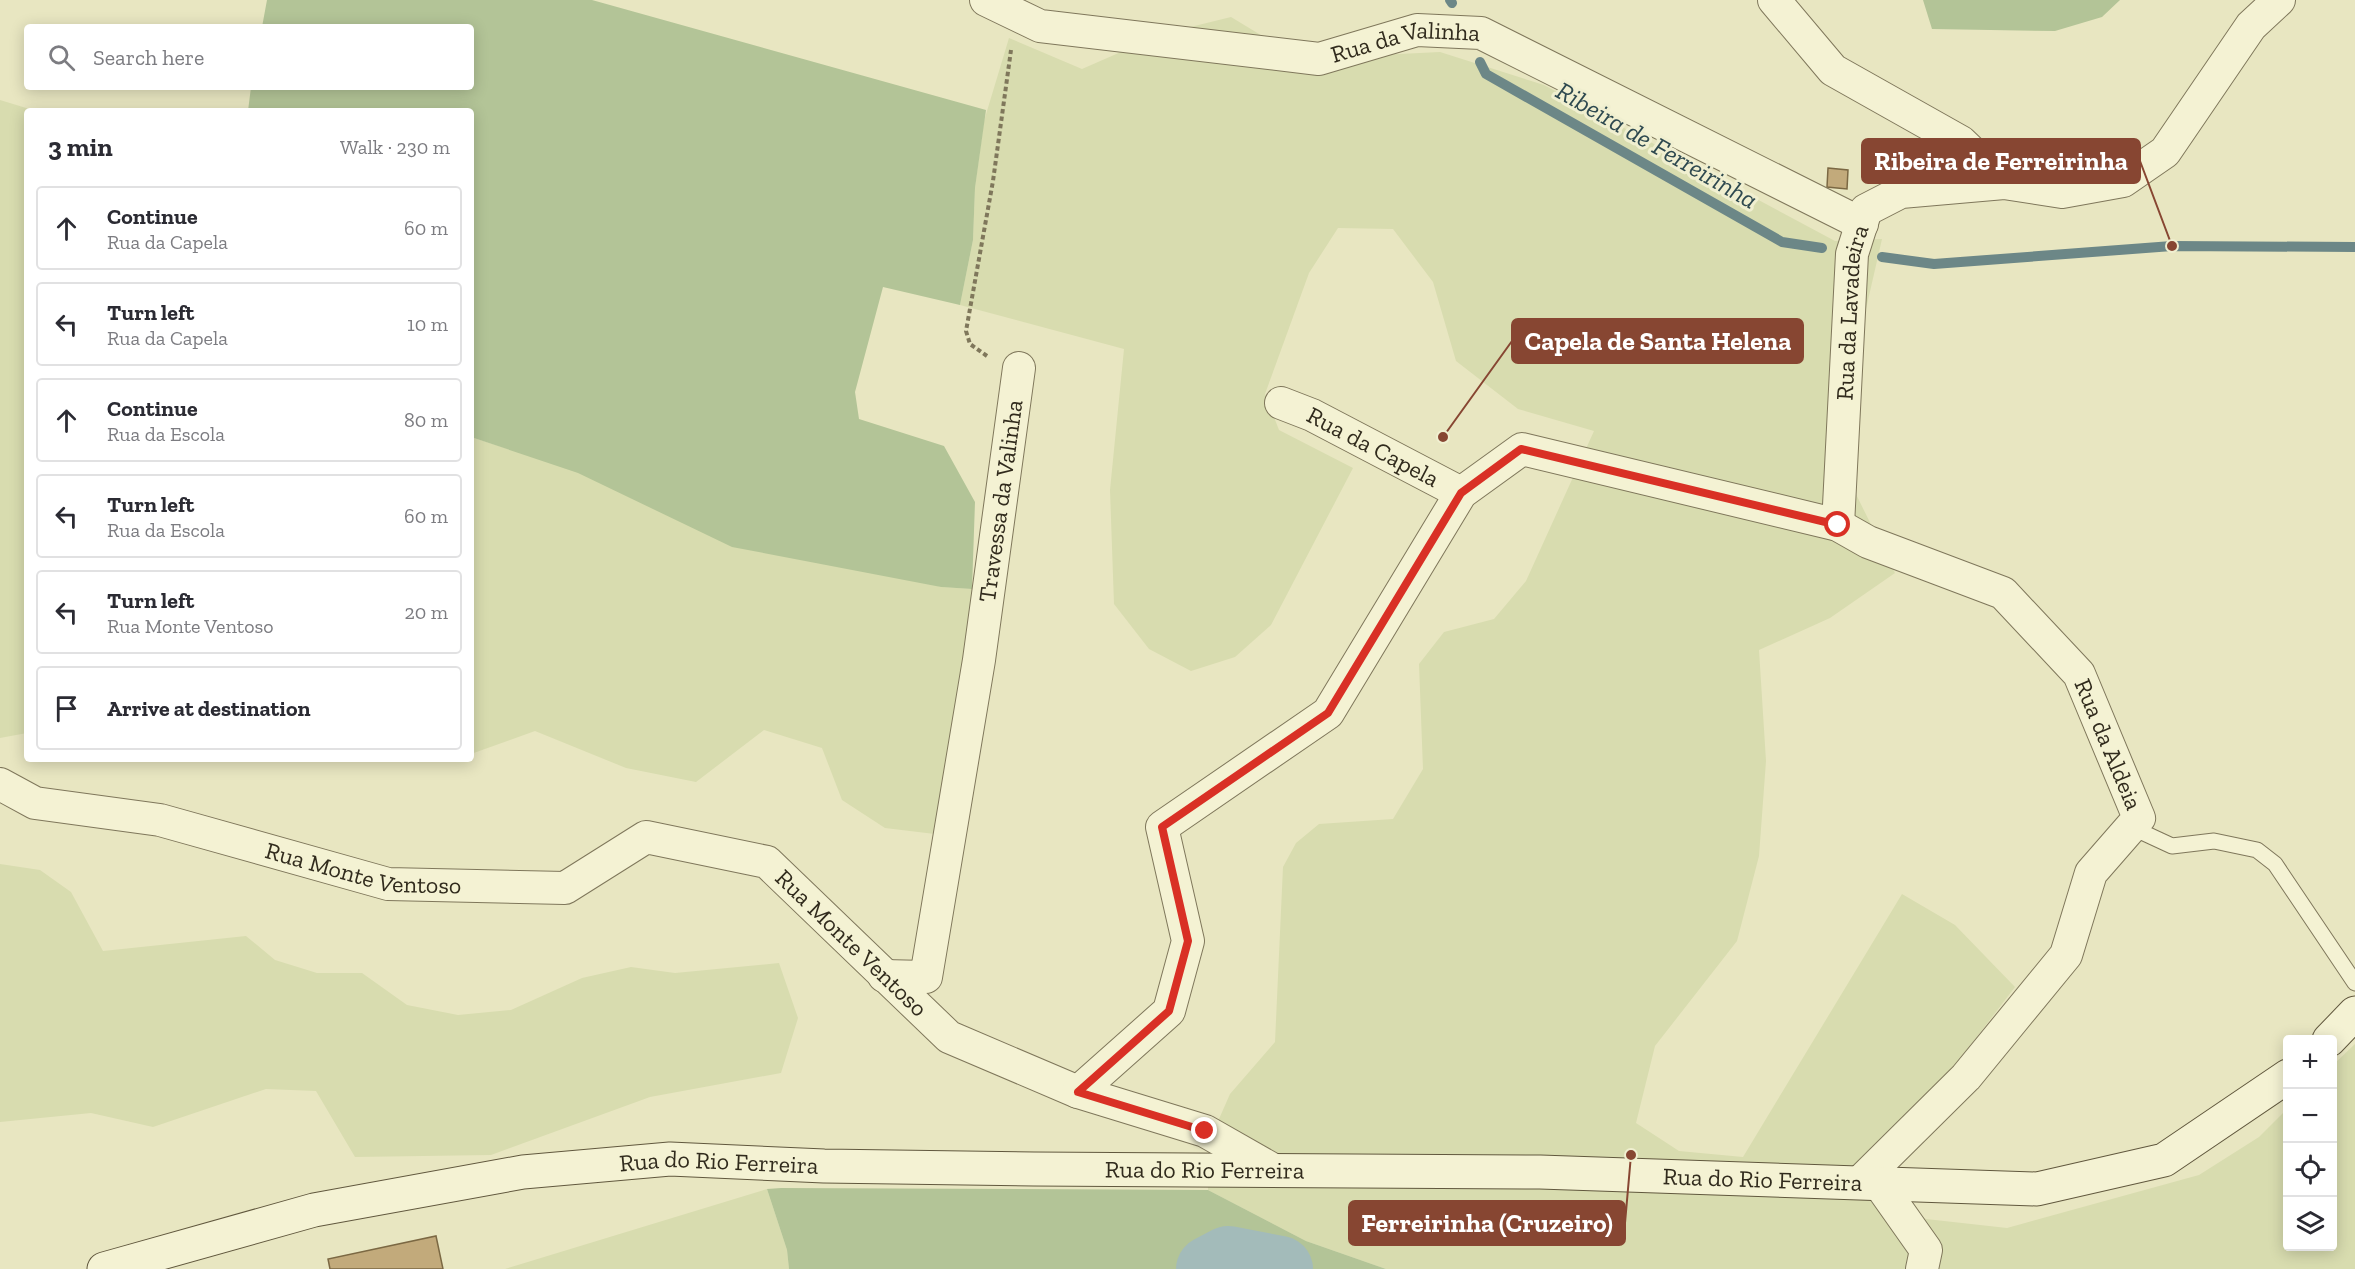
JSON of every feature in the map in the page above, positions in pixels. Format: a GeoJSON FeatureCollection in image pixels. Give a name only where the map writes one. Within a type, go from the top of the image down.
{"type":"FeatureCollection","features":[{"type":"Feature","properties":{"kind":"street","name":"Rua da Valinha"},"geometry":{"type":"LineString","coordinates":[[986,0],[1040,26],[1319,58],[1417,30],[1481,33],[1862,224]]}},
{"type":"Feature","properties":{"kind":"street"},"geometry":{"type":"LineString","coordinates":[[1774,0],[1833,70],[1961,142],[2004,183]]}},
{"type":"Feature","properties":{"kind":"street","name":"Rua da Lavadeira"},"geometry":{"type":"LineString","coordinates":[[1838,525],[1852,254],[1866,210],[1901,192],[2004,183],[2062,192],[2123,181],[2165,152],[2251,26],[2279,0]]}},
{"type":"Feature","properties":{"kind":"street","name":"Travessa da Valinha"},"geometry":{"type":"LineString","coordinates":[[885,976],[926,977],[980,660],[1019,368]]}},
{"type":"Feature","properties":{"kind":"street","name":"Rua da Capela"},"geometry":{"type":"LineString","coordinates":[[1281,403],[1312,415],[1461,493],[1521,449],[1838,525]]}},
{"type":"Feature","properties":{"kind":"street"},"geometry":{"type":"LineString","coordinates":[[1078,1092],[1169,1011],[1188,941],[1162,827],[1328,713],[1461,493]]}},
{"type":"Feature","properties":{"kind":"street","name":"Rua da Aldeia"},"geometry":{"type":"LineString","coordinates":[[1838,525],[1868,542],[2003,593],[2079,675],[2139,818],[2091,873],[2066,955],[1966,1077],[1869,1182]]}},
{"type":"Feature","properties":{"kind":"street","name":"Rua Monte Ventoso"},"geometry":{"type":"LineString","coordinates":[[0,784],[35,803],[160,820],[388,884],[565,888],[646,837],[767,862],[949,1037],[1078,1092],[1205,1131],[1270,1168]]}},
{"type":"Feature","properties":{"kind":"street"},"geometry":{"type":"LineString","coordinates":[[2334,1035],[2355,1013]]}},
{"type":"Feature","properties":{"kind":"street","name":"Rua do Rio Ferreira"},"geometry":{"type":"LineString","coordinates":[[104,1269],[314,1210],[523,1172],[670,1160],[906,1167],[1270,1168],[1529,1172],[2037,1189],[2164,1160],[2283,1079]]}},
{"type":"Feature","properties":{"kind":"street"},"geometry":{"type":"LineString","coordinates":[[1869,1182],[1926,1250],[1922,1269]]}},
{"type":"Feature","properties":{"kind":"lane"},"geometry":{"type":"LineString","coordinates":[[2131,827],[2172,846],[2214,841],[2257,850],[2275,864],[2355,983]]}},
{"type":"Feature","properties":{"kind":"path","name":"Travessa da Valinha"},"geometry":{"type":"LineString","coordinates":[[1017,15],[993,181],[966,331],[970,345],[986,356],[1019,368]]}},
{"type":"Feature","properties":{"kind":"green space"},"geometry":{"type":"Polygon","coordinates":[[[267,0],[592,0],[986,110],[975,188],[973,240],[960,305],[883,287],[855,392],[859,419],[944,446],[975,502],[972,589],[941,587],[732,547],[578,473],[474,438],[474,108],[248,108],[251,90],[474,90],[474,24],[263,24],[267,0]]]}},
{"type":"Feature","properties":{"kind":"green space"},"geometry":{"type":"Polygon","coordinates":[[[1923,0],[2120,0],[2102,17],[2055,31],[1932,29],[1923,0]]]}},
{"type":"Feature","properties":{"kind":"green space"},"geometry":{"type":"Polygon","coordinates":[[[1231,17],[1269,40],[1379,55],[1440,52],[1544,85],[1835,241],[1882,239],[1866,309],[1843,468],[1895,573],[1830,618],[1759,650],[1766,761],[1759,856],[1737,941],[1655,1046],[1636,1123],[1679,1151],[1743,1157],[1902,894],[1955,925],[2015,987],[1950,1072],[1879,1144],[1894,1203],[1926,1219],[2007,1228],[2199,1175],[2259,1137],[2283,1113],[2283,1251],[2337,1251],[2337,1061],[2355,1044],[2355,1269],[1386,1269],[1306,1241],[1208,1190],[1208,1144],[1230,1094],[1275,1042],[1283,867],[1296,843],[1319,824],[1393,819],[1423,769],[1419,664],[1444,632],[1494,619],[1526,581],[1594,431],[1518,409],[1456,361],[1433,282],[1393,229],[1338,228],[1309,273],[1265,394],[1279,430],[1353,468],[1271,625],[1235,657],[1191,671],[1149,649],[1114,604],[1110,490],[1124,349],[960,305],[973,240],[975,188],[984,121],[1009,38],[1082,69],[1162,34],[1231,17]]]}},
{"type":"Feature","properties":{"kind":"green space"},"geometry":{"type":"Polygon","coordinates":[[[0,100],[26,108],[24,108],[24,734],[0,738],[0,100]]]}},
{"type":"Feature","properties":{"kind":"green space"},"geometry":{"type":"Polygon","coordinates":[[[474,438],[941,587],[972,589],[943,835],[885,828],[842,800],[822,748],[764,730],[696,782],[626,768],[535,731],[474,753],[474,438]]]}},
{"type":"Feature","properties":{"kind":"green space"},"geometry":{"type":"Polygon","coordinates":[[[0,864],[40,870],[71,892],[103,951],[246,936],[275,960],[317,973],[362,973],[407,1005],[458,1015],[511,1010],[582,978],[631,967],[675,973],[779,963],[798,1018],[781,1073],[650,1097],[491,1155],[355,1157],[316,1091],[266,1089],[153,1127],[91,1113],[0,1122],[0,864]]]}},
{"type":"Feature","properties":{"kind":"green space"},"geometry":{"type":"Polygon","coordinates":[[[767,1189],[787,1250],[789,1269],[505,1269],[767,1189]]]}},
{"type":"Feature","properties":{"kind":"green space"},"geometry":{"type":"Polygon","coordinates":[[[767,1189],[1208,1190],[1306,1241],[1386,1269],[789,1269],[787,1250],[767,1189]]]}},
{"type":"Feature","properties":{"kind":"building"},"geometry":{"type":"Polygon","coordinates":[[[1828,168],[1848,170],[1847,189],[1827,187],[1828,168]]]}},
{"type":"Feature","properties":{"kind":"building"},"geometry":{"type":"Polygon","coordinates":[[[436,1236],[443,1269],[330,1269],[328,1259],[436,1236]]]}},
{"type":"Feature","properties":{"kind":"waterway","name":"Ribeira de Ferreirinha"},"geometry":{"type":"LineString","coordinates":[[1480,62],[1486,74],[1782,242],[1822,248]]}},
{"type":"Feature","properties":{"kind":"waterway","name":"Ribeira de Ferreirinha"},"geometry":{"type":"LineString","coordinates":[[1882,257],[1934,264],[2172,246],[2355,247]]}},
{"type":"Feature","properties":{"kind":"waterway"},"geometry":{"type":"LineString","coordinates":[[1209,1269],[1228,1259],[1280,1269]]}},
{"type":"Feature","properties":{"kind":"place","name":"Ribeira de Ferreirinha"},"geometry":{"type":"Point","coordinates":[2172,246]}},
{"type":"Feature","properties":{"kind":"place","name":"Capela de Santa Helena"},"geometry":{"type":"Point","coordinates":[1443,437]}},
{"type":"Feature","properties":{"kind":"place","name":"Ferreirinha (Cruzeiro)"},"geometry":{"type":"Point","coordinates":[1631,1155]}},
{"type":"Feature","properties":{"kind":"route"},"geometry":{"type":"LineString","coordinates":[[1205,1131],[1078,1092],[1169,1011],[1188,941],[1162,827],[1328,713],[1461,493],[1521,449],[1838,525]]}}]}
